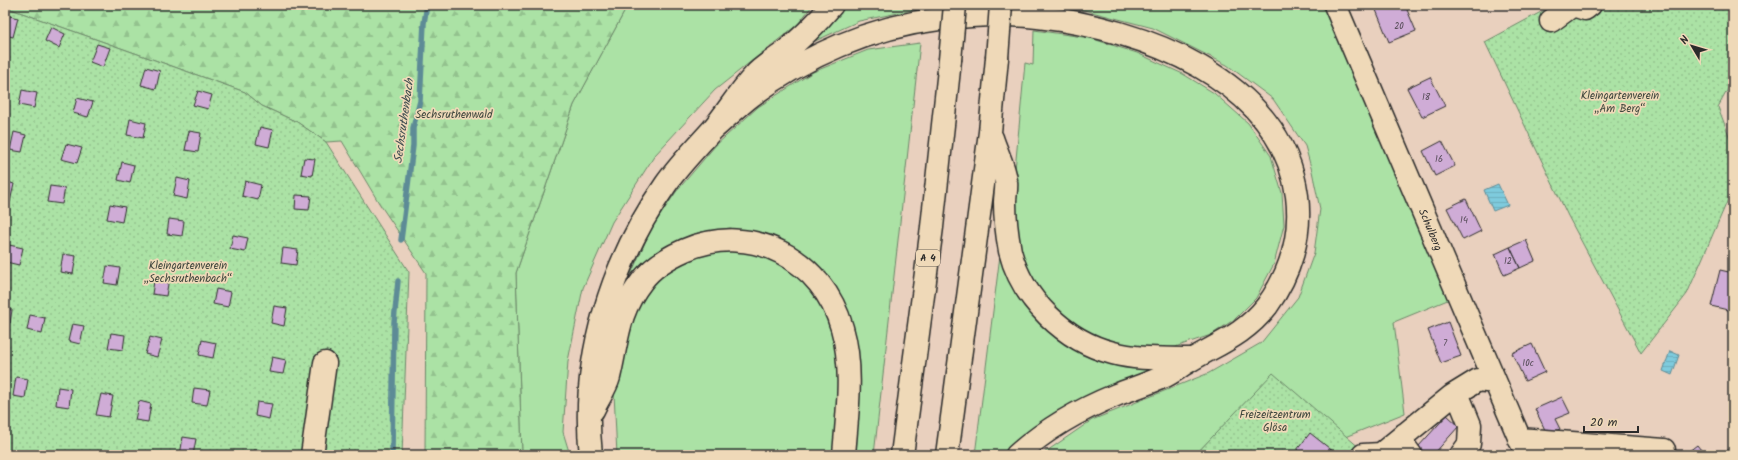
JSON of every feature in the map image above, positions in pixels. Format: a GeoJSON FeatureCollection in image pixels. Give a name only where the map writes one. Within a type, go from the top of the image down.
{"type":"FeatureCollection","features":[{"type":"Feature","properties":{"kind":"main road"},"geometry":{"type":"LineString","coordinates":[[713,129],[754,75],[802,38],[832,5]]}},
{"type":"Feature","properties":{"kind":"main road","name":"A 4"},"geometry":{"type":"LineString","coordinates":[[902,455],[932,227],[955,5]]}},
{"type":"Feature","properties":{"kind":"main road"},"geometry":{"type":"LineString","coordinates":[[947,455],[990,132],[1002,5]]}},
{"type":"Feature","properties":{"kind":"main road","name":"Schulberg"},"geometry":{"type":"LineString","coordinates":[[1335,5],[1495,382],[1521,447]]}},
{"type":"Feature","properties":{"kind":"main road"},"geometry":{"type":"LineString","coordinates":[[1551,21],[1573,6],[1585,9],[1590,5]]}},
{"type":"Feature","properties":{"kind":"main road"},"geometry":{"type":"LineString","coordinates":[[591,455],[589,418],[590,384],[600,330],[611,291],[630,243],[666,183],[713,129],[749,97],[805,62],[836,47],[868,35],[935,19],[970,15],[1003,15],[1036,16],[1068,21],[1119,34],[1176,54],[1197,65],[1248,103],[1269,126],[1278,140],[1291,169],[1298,204],[1297,231],[1291,262],[1278,288],[1266,306],[1241,332],[1192,359],[1165,377],[1112,396],[1068,418],[1048,430],[1017,455]]}},
{"type":"Feature","properties":{"kind":"main road"},"geometry":{"type":"LineString","coordinates":[[990,132],[1006,181],[1006,218],[1010,252],[1018,274],[1029,294],[1043,310],[1064,329],[1087,344],[1113,353],[1138,358],[1192,359]]}},
{"type":"Feature","properties":{"kind":"main road"},"geometry":{"type":"LineString","coordinates":[[589,418],[608,379],[621,318],[631,297],[642,280],[655,267],[672,255],[697,244],[723,240],[744,240],[772,247],[803,266],[823,287],[836,311],[842,329],[848,373],[844,455]]}},
{"type":"Feature","properties":{"kind":"main road"},"geometry":{"type":"LineString","coordinates":[[312,455],[325,363]]}},
{"type":"Feature","properties":{"kind":"main road"},"geometry":{"type":"LineString","coordinates":[[1363,455],[1381,454],[1456,393],[1478,380],[1495,382]]}},
{"type":"Feature","properties":{"kind":"main road"},"geometry":{"type":"LineString","coordinates":[[1456,393],[1470,425],[1469,444],[1461,455]]}},
{"type":"Feature","properties":{"kind":"main road"},"geometry":{"type":"LineString","coordinates":[[1405,434],[1403,444],[1411,455]]}},
{"type":"Feature","properties":{"kind":"main road"},"geometry":{"type":"LineString","coordinates":[[1521,447],[1664,450]]}},
{"type":"Feature","properties":{"kind":"green space","name":"Sechsruthenwald"},"geometry":{"type":"Polygon","coordinates":[[[5,5],[628,5],[574,105],[516,273],[522,455],[425,455],[426,273],[379,203],[342,141],[326,142],[297,122],[262,106],[245,92],[5,7],[5,5]]]}},
{"type":"Feature","properties":{"kind":"green space"},"geometry":{"type":"Polygon","coordinates":[[[628,5],[813,5],[797,25],[715,90],[655,155],[612,222],[583,288],[568,361],[563,432],[570,455],[522,455],[516,273],[574,105],[628,5]]]}},
{"type":"Feature","properties":{"kind":"green space"},"geometry":{"type":"Polygon","coordinates":[[[843,5],[923,5],[923,8],[859,21],[802,47],[843,5]]]}},
{"type":"Feature","properties":{"kind":"green space"},"geometry":{"type":"Polygon","coordinates":[[[1039,5],[1327,5],[1450,299],[1394,322],[1405,413],[1345,437],[1273,374],[1195,455],[1041,455],[1092,420],[1209,373],[1261,343],[1298,297],[1314,253],[1320,209],[1305,146],[1273,99],[1227,65],[1153,28],[1084,10],[1039,5]]]}},
{"type":"Feature","properties":{"kind":"green space","name":"Kleingartenverein „Am Berg“"},"geometry":{"type":"Polygon","coordinates":[[[1554,5],[1733,5],[1733,80],[1718,107],[1733,146],[1733,188],[1687,294],[1641,353],[1568,216],[1485,42],[1554,5]]]}},
{"type":"Feature","properties":{"kind":"green space","name":"Kleingartenverein „Sechsruthenbach“"},"geometry":{"type":"Polygon","coordinates":[[[5,7],[245,92],[262,106],[297,122],[326,142],[409,272],[402,455],[5,455],[5,7]]]}},
{"type":"Feature","properties":{"kind":"green space"},"geometry":{"type":"Polygon","coordinates":[[[1034,30],[1090,38],[1137,53],[1183,74],[1214,93],[1248,123],[1271,156],[1282,193],[1284,225],[1274,264],[1256,298],[1235,319],[1211,335],[1175,347],[1158,349],[1130,347],[1100,340],[1070,323],[1044,299],[1024,265],[1015,221],[1015,170],[1025,63],[1033,65],[1034,30]]]}},
{"type":"Feature","properties":{"kind":"green space"},"geometry":{"type":"Polygon","coordinates":[[[920,43],[874,455],[856,455],[860,385],[854,342],[799,251],[767,235],[730,228],[700,232],[664,247],[631,274],[651,229],[676,192],[715,146],[758,107],[813,72],[868,50],[920,43]]]}},
{"type":"Feature","properties":{"kind":"green space"},"geometry":{"type":"Polygon","coordinates":[[[711,250],[752,252],[782,263],[815,290],[833,331],[840,369],[834,455],[617,455],[614,393],[625,333],[646,293],[675,264],[711,250]]]}},
{"type":"Feature","properties":{"kind":"green space"},"geometry":{"type":"Polygon","coordinates":[[[1000,255],[1033,314],[1162,369],[1028,434],[1006,455],[975,455],[1000,255]]]}},
{"type":"Feature","properties":{"kind":"green space","name":"Freizeitzentrum Glösa"},"geometry":{"type":"Polygon","coordinates":[[[1273,373],[1368,455],[1195,455],[1273,373]]]}},
{"type":"Feature","properties":{"kind":"water"},"geometry":{"type":"Polygon","coordinates":[[[1498,184],[1508,205],[1493,211],[1484,190],[1498,184]]]}},
{"type":"Feature","properties":{"kind":"water"},"geometry":{"type":"Polygon","coordinates":[[[1670,351],[1679,355],[1672,375],[1663,371],[1670,351]]]}},
{"type":"Feature","properties":{"kind":"building"},"geometry":{"type":"Polygon","coordinates":[[[1374,5],[1405,5],[1416,31],[1389,42],[1374,5]]]}},
{"type":"Feature","properties":{"kind":"building"},"geometry":{"type":"Polygon","coordinates":[[[5,15],[18,18],[13,37],[5,35],[5,15]]]}},
{"type":"Feature","properties":{"kind":"building"},"geometry":{"type":"Polygon","coordinates":[[[51,27],[65,34],[59,48],[45,41],[51,27]]]}},
{"type":"Feature","properties":{"kind":"building"},"geometry":{"type":"Polygon","coordinates":[[[97,44],[110,48],[103,67],[90,62],[97,44]]]}},
{"type":"Feature","properties":{"kind":"building"},"geometry":{"type":"Polygon","coordinates":[[[146,67],[160,71],[156,89],[141,85],[146,67]]]}},
{"type":"Feature","properties":{"kind":"building"},"geometry":{"type":"Polygon","coordinates":[[[1430,77],[1445,106],[1422,117],[1407,88],[1430,77]]]}},
{"type":"Feature","properties":{"kind":"building"},"geometry":{"type":"Polygon","coordinates":[[[22,90],[37,93],[34,108],[19,105],[22,90]]]}},
{"type":"Feature","properties":{"kind":"building"},"geometry":{"type":"Polygon","coordinates":[[[198,91],[212,95],[208,109],[193,105],[198,91]]]}},
{"type":"Feature","properties":{"kind":"building"},"geometry":{"type":"Polygon","coordinates":[[[77,98],[93,102],[88,117],[73,113],[77,98]]]}},
{"type":"Feature","properties":{"kind":"building"},"geometry":{"type":"Polygon","coordinates":[[[130,119],[146,123],[143,138],[127,135],[130,119]]]}},
{"type":"Feature","properties":{"kind":"building"},"geometry":{"type":"Polygon","coordinates":[[[260,127],[273,130],[269,147],[256,144],[260,127]]]}},
{"type":"Feature","properties":{"kind":"building"},"geometry":{"type":"Polygon","coordinates":[[[189,131],[201,133],[198,152],[185,150],[189,131]]]}},
{"type":"Feature","properties":{"kind":"building"},"geometry":{"type":"Polygon","coordinates":[[[14,132],[26,135],[22,152],[10,150],[14,132]]]}},
{"type":"Feature","properties":{"kind":"building"},"geometry":{"type":"Polygon","coordinates":[[[1442,141],[1455,166],[1435,176],[1423,151],[1442,141]]]}},
{"type":"Feature","properties":{"kind":"building"},"geometry":{"type":"Polygon","coordinates":[[[66,144],[82,148],[77,163],[61,159],[66,144]]]}},
{"type":"Feature","properties":{"kind":"building"},"geometry":{"type":"Polygon","coordinates":[[[304,158],[315,159],[312,176],[301,174],[304,158]]]}},
{"type":"Feature","properties":{"kind":"building"},"geometry":{"type":"Polygon","coordinates":[[[122,162],[134,165],[130,183],[118,180],[122,162]]]}},
{"type":"Feature","properties":{"kind":"building"},"geometry":{"type":"Polygon","coordinates":[[[177,178],[190,181],[187,199],[173,196],[177,178]]]}},
{"type":"Feature","properties":{"kind":"building"},"geometry":{"type":"Polygon","coordinates":[[[5,181],[14,184],[10,202],[5,201],[5,181]]]}},
{"type":"Feature","properties":{"kind":"building"},"geometry":{"type":"Polygon","coordinates":[[[245,181],[261,185],[258,200],[242,196],[245,181]]]}},
{"type":"Feature","properties":{"kind":"building"},"geometry":{"type":"Polygon","coordinates":[[[50,186],[65,188],[62,204],[47,202],[50,186]]]}},
{"type":"Feature","properties":{"kind":"building"},"geometry":{"type":"Polygon","coordinates":[[[296,195],[311,196],[309,210],[295,209],[296,195]]]}},
{"type":"Feature","properties":{"kind":"building"},"geometry":{"type":"Polygon","coordinates":[[[1466,199],[1481,231],[1463,240],[1447,208],[1466,199]]]}},
{"type":"Feature","properties":{"kind":"building"},"geometry":{"type":"Polygon","coordinates":[[[110,204],[125,207],[122,222],[107,219],[110,204]]]}},
{"type":"Feature","properties":{"kind":"building"},"geometry":{"type":"Polygon","coordinates":[[[169,219],[184,221],[182,236],[167,234],[169,219]]]}},
{"type":"Feature","properties":{"kind":"building"},"geometry":{"type":"Polygon","coordinates":[[[233,235],[248,238],[245,252],[230,249],[233,235]]]}},
{"type":"Feature","properties":{"kind":"building"},"geometry":{"type":"Polygon","coordinates":[[[1526,240],[1535,261],[1520,268],[1510,247],[1526,240]]]}},
{"type":"Feature","properties":{"kind":"building"},"geometry":{"type":"Polygon","coordinates":[[[9,245],[23,248],[19,265],[6,262],[9,245]]]}},
{"type":"Feature","properties":{"kind":"building"},"geometry":{"type":"Polygon","coordinates":[[[1510,247],[1520,268],[1504,275],[1495,254],[1510,247]]]}},
{"type":"Feature","properties":{"kind":"building"},"geometry":{"type":"Polygon","coordinates":[[[283,248],[298,250],[296,265],[281,263],[283,248]]]}},
{"type":"Feature","properties":{"kind":"building"},"geometry":{"type":"Polygon","coordinates":[[[63,254],[76,256],[73,274],[60,272],[63,254]]]}},
{"type":"Feature","properties":{"kind":"building"},"geometry":{"type":"Polygon","coordinates":[[[107,266],[120,268],[117,285],[104,283],[107,266]]]}},
{"type":"Feature","properties":{"kind":"building"},"geometry":{"type":"Polygon","coordinates":[[[1720,270],[1733,273],[1732,311],[1711,306],[1720,270]]]}},
{"type":"Feature","properties":{"kind":"building"},"geometry":{"type":"Polygon","coordinates":[[[155,275],[169,278],[166,296],[152,294],[155,275]]]}},
{"type":"Feature","properties":{"kind":"building"},"geometry":{"type":"Polygon","coordinates":[[[216,289],[231,292],[228,307],[213,304],[216,289]]]}},
{"type":"Feature","properties":{"kind":"building"},"geometry":{"type":"Polygon","coordinates":[[[274,306],[287,308],[284,326],[271,323],[274,306]]]}},
{"type":"Feature","properties":{"kind":"building"},"geometry":{"type":"Polygon","coordinates":[[[5,309],[12,310],[10,323],[5,322],[5,309]]]}},
{"type":"Feature","properties":{"kind":"building"},"geometry":{"type":"Polygon","coordinates":[[[30,315],[45,318],[42,334],[27,330],[30,315]]]}},
{"type":"Feature","properties":{"kind":"building"},"geometry":{"type":"Polygon","coordinates":[[[1448,322],[1461,356],[1441,363],[1428,330],[1448,322]]]}},
{"type":"Feature","properties":{"kind":"building"},"geometry":{"type":"Polygon","coordinates":[[[72,324],[84,326],[80,344],[68,341],[72,324]]]}},
{"type":"Feature","properties":{"kind":"building"},"geometry":{"type":"Polygon","coordinates":[[[111,333],[125,335],[123,350],[108,348],[111,333]]]}},
{"type":"Feature","properties":{"kind":"building"},"geometry":{"type":"Polygon","coordinates":[[[150,337],[162,340],[157,357],[145,354],[150,337]]]}},
{"type":"Feature","properties":{"kind":"building"},"geometry":{"type":"Polygon","coordinates":[[[202,340],[216,343],[213,358],[199,355],[202,340]]]}},
{"type":"Feature","properties":{"kind":"building"},"geometry":{"type":"Polygon","coordinates":[[[1532,344],[1545,372],[1525,381],[1512,353],[1532,344]]]}},
{"type":"Feature","properties":{"kind":"building"},"geometry":{"type":"Polygon","coordinates":[[[272,357],[286,360],[283,374],[269,372],[272,357]]]}},
{"type":"Feature","properties":{"kind":"building"},"geometry":{"type":"Polygon","coordinates":[[[16,377],[28,379],[25,398],[13,396],[16,377]]]}},
{"type":"Feature","properties":{"kind":"building"},"geometry":{"type":"Polygon","coordinates":[[[58,387],[71,389],[69,407],[56,405],[58,387]]]}},
{"type":"Feature","properties":{"kind":"building"},"geometry":{"type":"Polygon","coordinates":[[[194,388],[210,390],[207,405],[192,403],[194,388]]]}},
{"type":"Feature","properties":{"kind":"building"},"geometry":{"type":"Polygon","coordinates":[[[101,394],[113,396],[109,417],[96,415],[101,394]]]}},
{"type":"Feature","properties":{"kind":"building"},"geometry":{"type":"Polygon","coordinates":[[[1562,397],[1570,413],[1555,419],[1560,429],[1547,434],[1535,409],[1562,397]]]}},
{"type":"Feature","properties":{"kind":"building"},"geometry":{"type":"Polygon","coordinates":[[[139,401],[151,404],[148,422],[135,420],[139,401]]]}},
{"type":"Feature","properties":{"kind":"building"},"geometry":{"type":"Polygon","coordinates":[[[257,402],[272,404],[269,419],[255,416],[257,402]]]}},
{"type":"Feature","properties":{"kind":"building"},"geometry":{"type":"Polygon","coordinates":[[[1447,415],[1459,426],[1433,455],[1428,455],[1418,447],[1447,415]]]}},
{"type":"Feature","properties":{"kind":"building"},"geometry":{"type":"Polygon","coordinates":[[[1310,433],[1334,452],[1332,455],[1293,455],[1310,433]]]}},
{"type":"Feature","properties":{"kind":"building"},"geometry":{"type":"Polygon","coordinates":[[[183,437],[196,439],[193,455],[180,455],[183,437]]]}},
{"type":"Feature","properties":{"kind":"building"},"geometry":{"type":"Polygon","coordinates":[[[1697,445],[1705,455],[1684,455],[1697,445]]]}},
{"type":"Feature","properties":{"kind":"building"},"geometry":{"type":"Polygon","coordinates":[[[254,450],[266,451],[266,455],[254,455],[254,450]]]}},
{"type":"Feature","properties":{"kind":"waterway","name":"Sechsruthenbach"},"geometry":{"type":"LineString","coordinates":[[401,240],[413,146],[413,128],[420,101],[424,23],[427,5]]}},
{"type":"Feature","properties":{"kind":"waterway","name":"Sechsruthenbach"},"geometry":{"type":"LineString","coordinates":[[392,455],[394,322],[398,281]]}}]}
